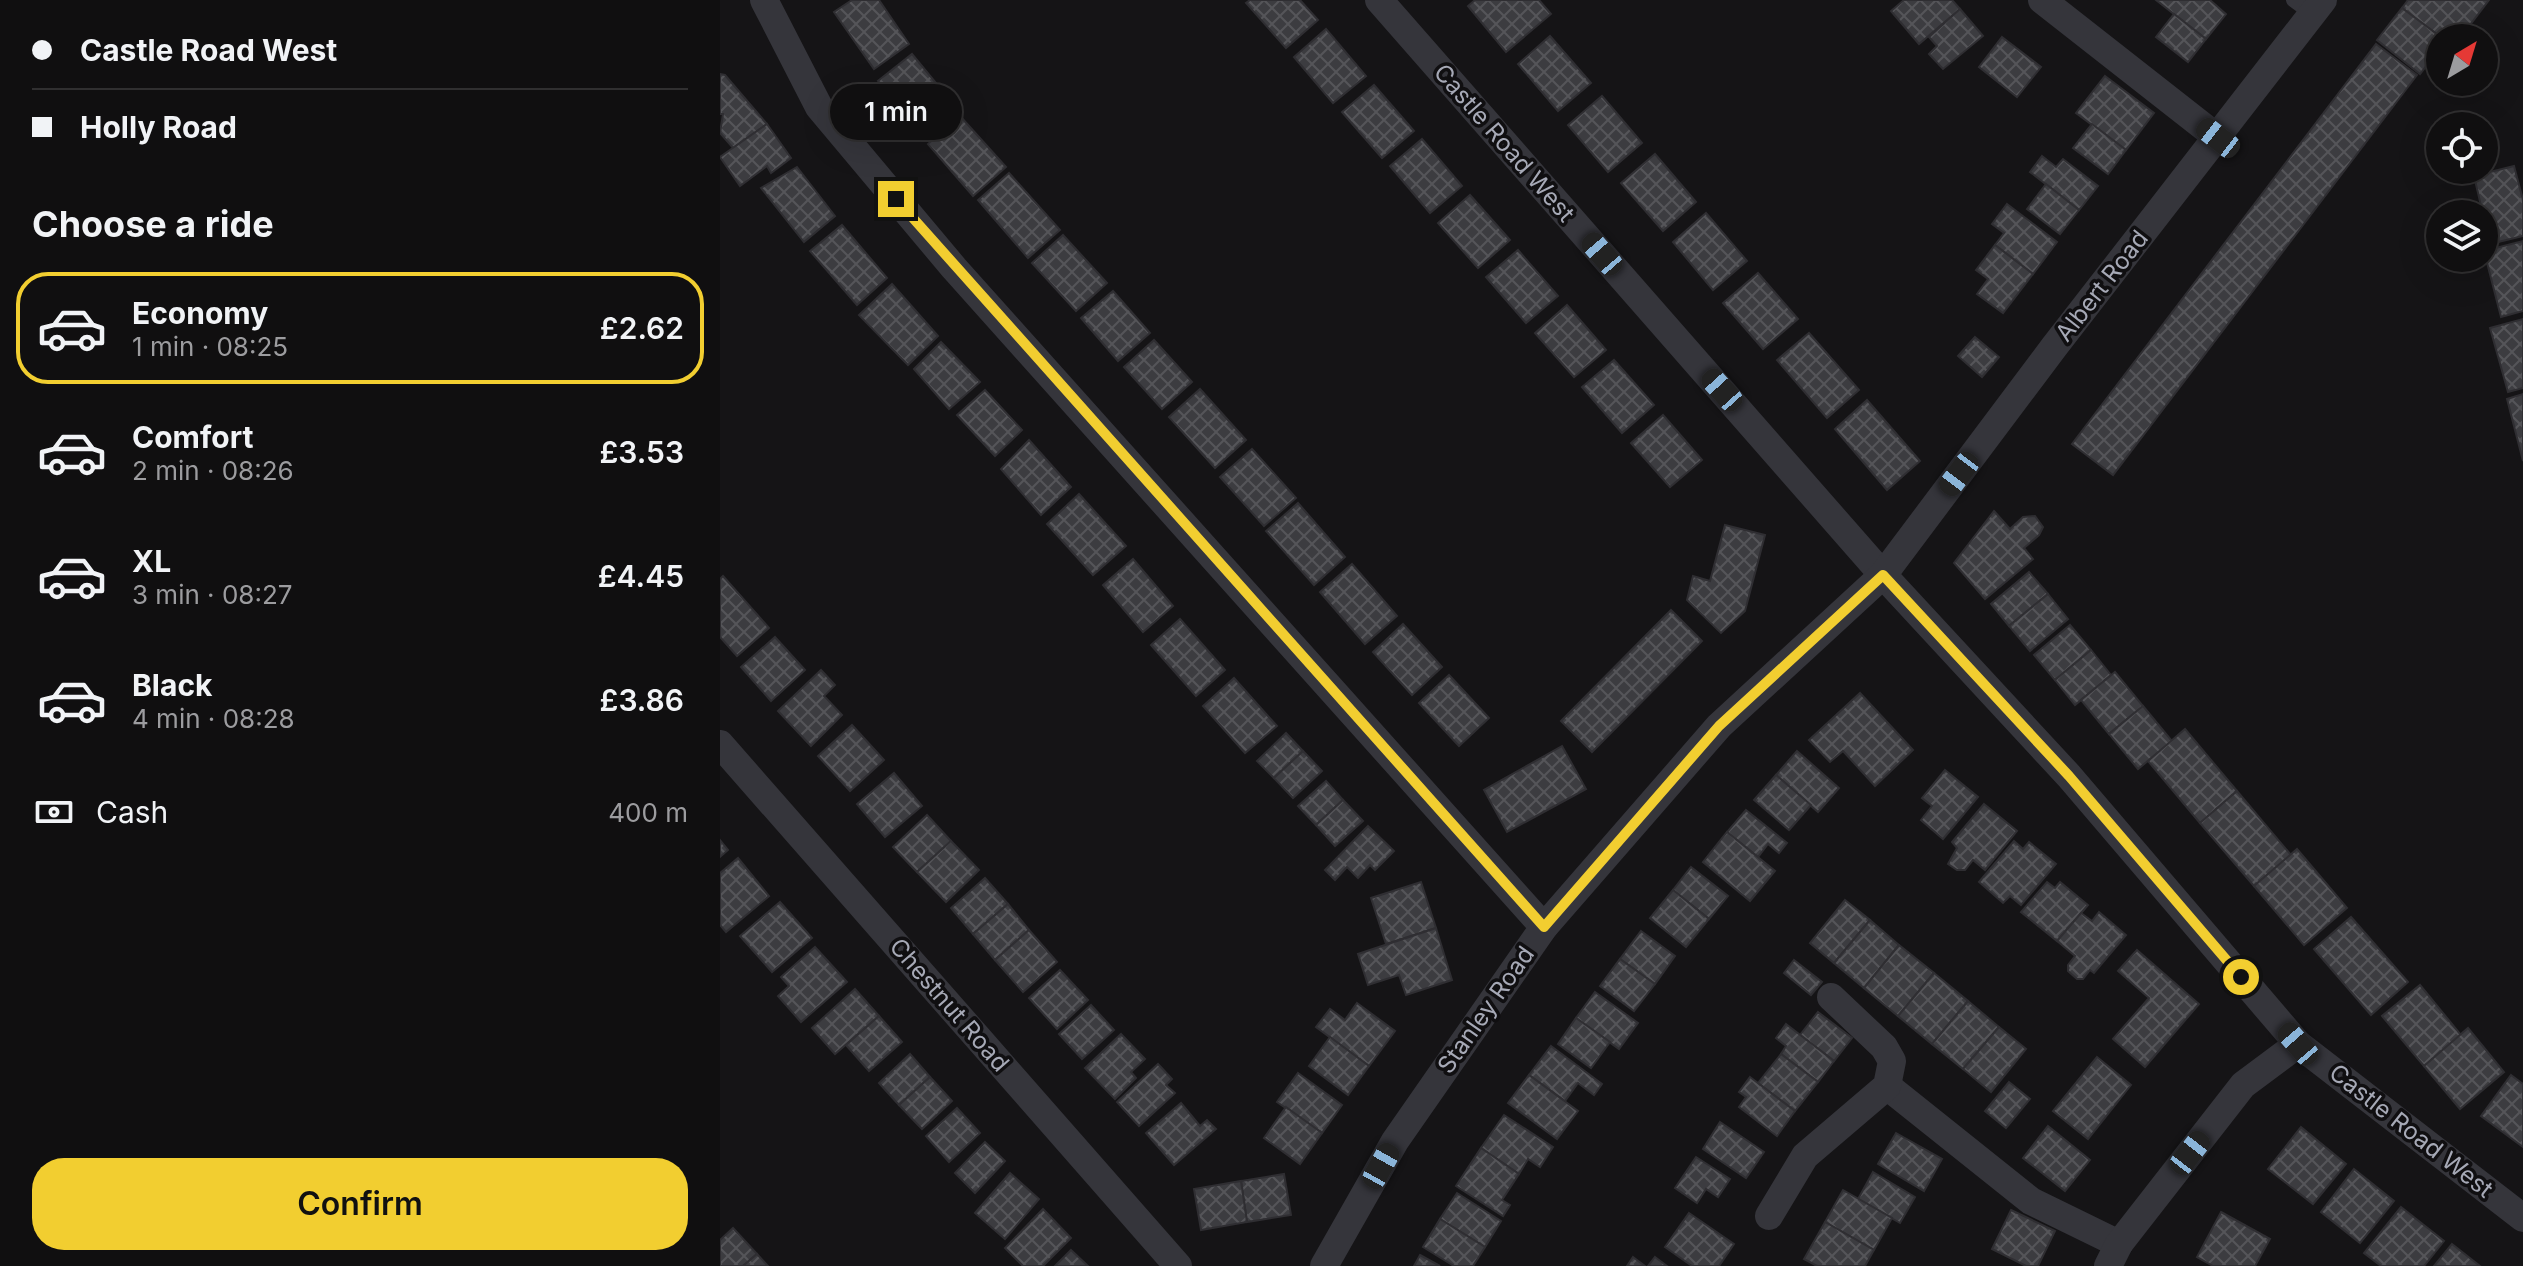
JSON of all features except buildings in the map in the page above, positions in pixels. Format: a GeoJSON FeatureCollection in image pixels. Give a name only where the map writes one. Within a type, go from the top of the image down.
{"type":"FeatureCollection","features":[{"type":"Feature","properties":{"kind":"street"},"geometry":{"type":"LineString","coordinates":[[764,0],[819,107],[934,245],[1544,927]]}},
{"type":"Feature","properties":{"kind":"street","name":"Castle Road West"},"geometry":{"type":"LineString","coordinates":[[1379,0],[1883,575],[2069,776],[2298,1044],[2523,1218]]}},
{"type":"Feature","properties":{"kind":"street"},"geometry":{"type":"LineString","coordinates":[[2042,0],[2218,138]]}},
{"type":"Feature","properties":{"kind":"street","name":"Albert Road"},"geometry":{"type":"LineString","coordinates":[[1883,575],[2054,347],[2218,138],[2309,5]]}},
{"type":"Feature","properties":{"kind":"street","name":"Stanley Road"},"geometry":{"type":"LineString","coordinates":[[1324,1266],[1395,1141],[1544,927],[1719,726],[1883,575]]}},
{"type":"Feature","properties":{"kind":"street","name":"Chestnut Road"},"geometry":{"type":"LineString","coordinates":[[720,744],[1178,1266]]}},
{"type":"Feature","properties":{"kind":"street"},"geometry":{"type":"LineString","coordinates":[[1769,1216],[1805,1156],[1887,1086],[1892,1061],[1884,1047],[1831,997]]}},
{"type":"Feature","properties":{"kind":"street"},"geometry":{"type":"LineString","coordinates":[[1887,1086],[2031,1201],[2113,1255],[2243,1085],[2298,1044]]}},
{"type":"Feature","properties":{"kind":"route"},"geometry":{"type":"LineString","coordinates":[[896,199],[954,268],[1544,927],[1719,726],[1883,575],[2069,776],[2241,977]]}}]}
